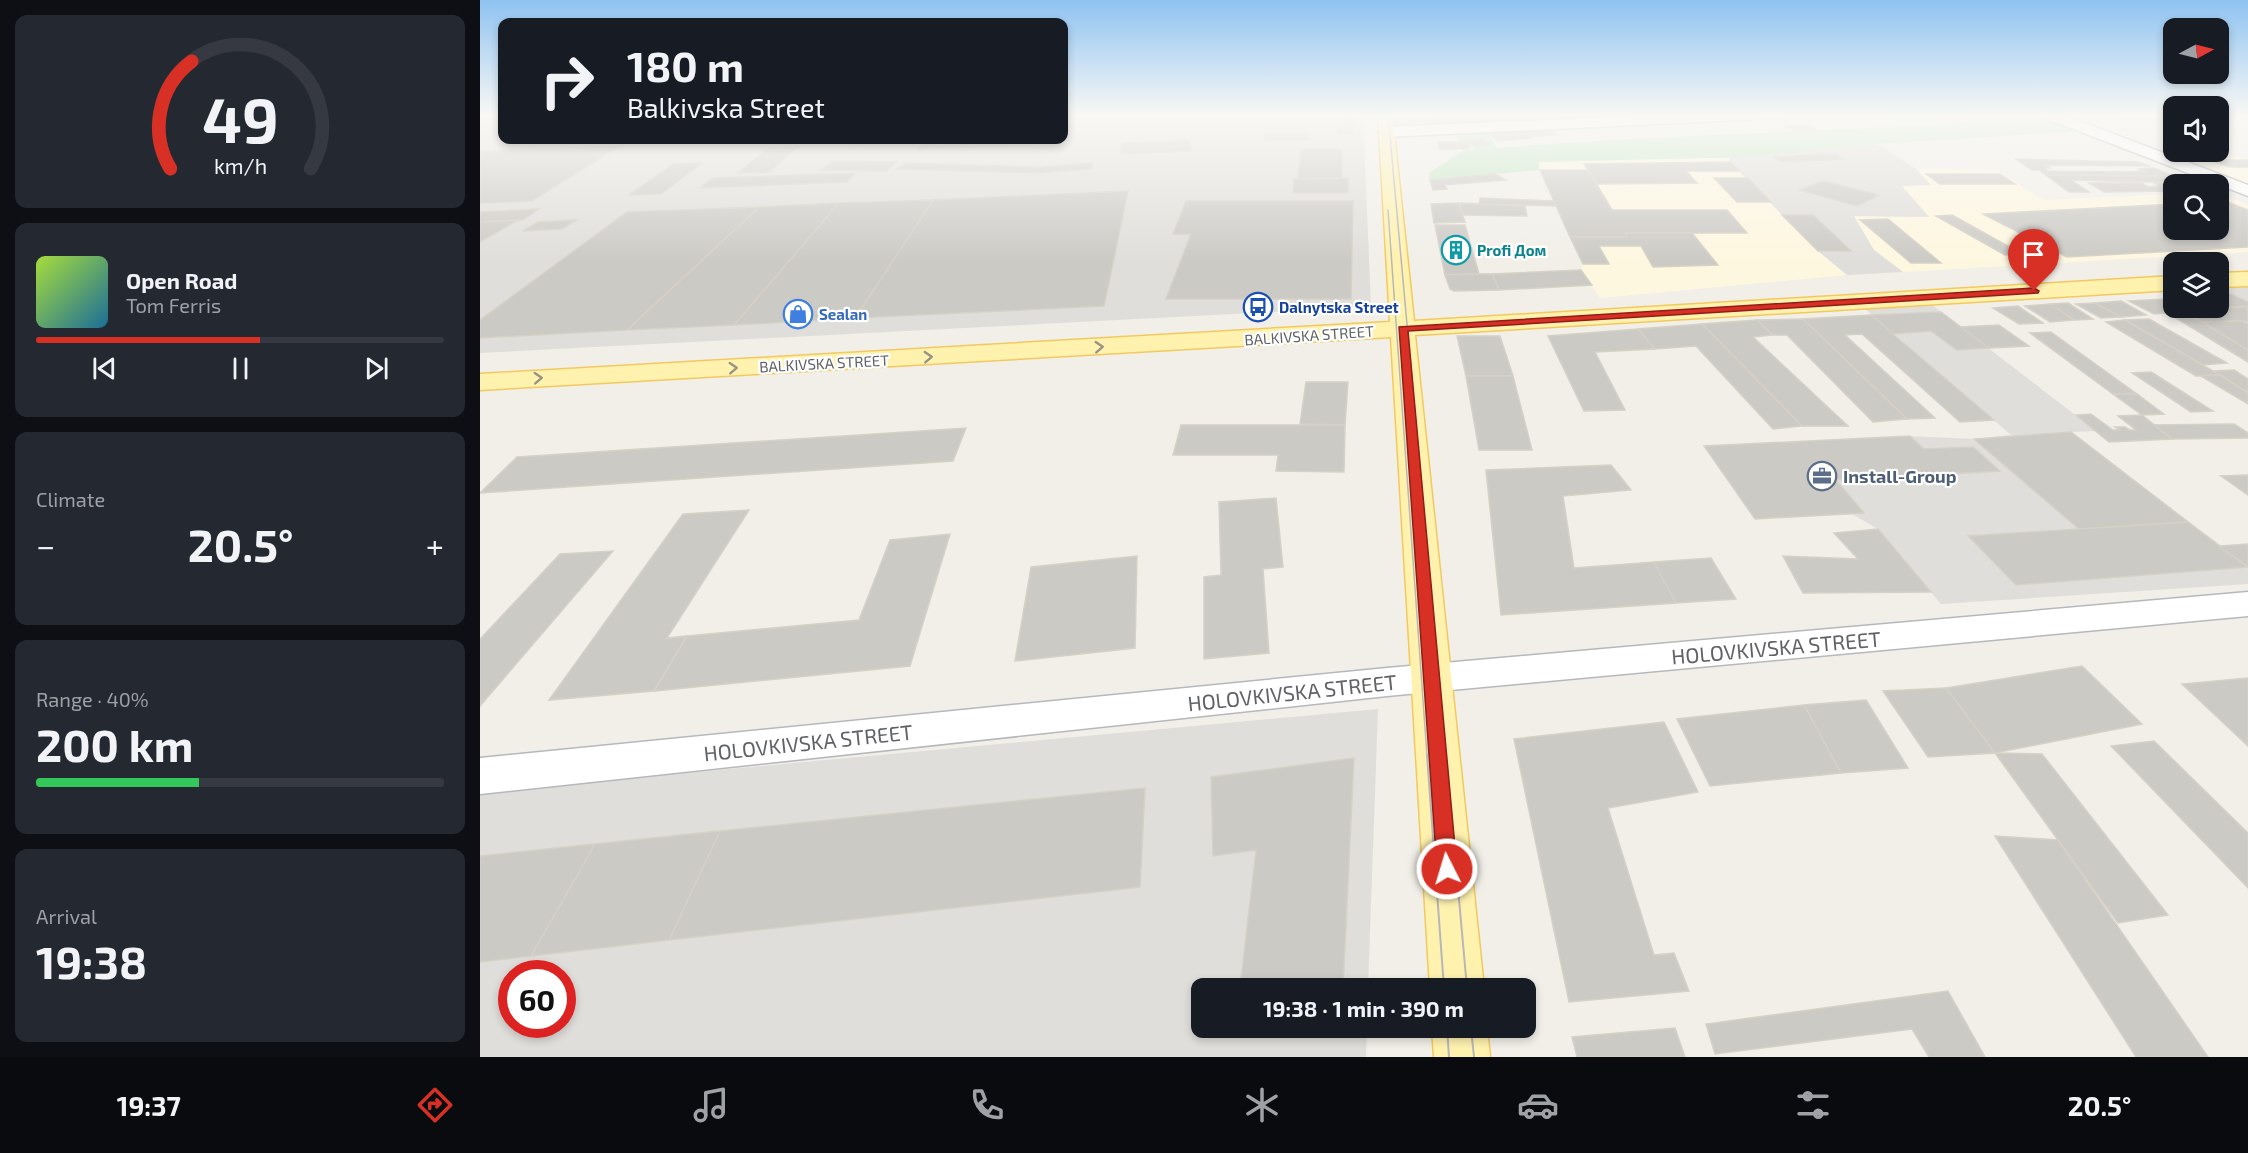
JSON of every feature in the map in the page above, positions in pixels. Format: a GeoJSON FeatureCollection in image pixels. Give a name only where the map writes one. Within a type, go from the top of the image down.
{"type":"FeatureCollection","features":[{"type":"Feature","properties":{"kind":"main road"},"geometry":{"type":"LineString","coordinates":[[1389,163],[1456,978]]}},
{"type":"Feature","properties":{"kind":"main road"},"geometry":{"type":"LineString","coordinates":[[2229,264],[2248,263]]}},
{"type":"Feature","properties":{"kind":"main road","name":"BALKIVSKA STREET"},"geometry":{"type":"LineString","coordinates":[[480,382],[2163,268]]}},
{"type":"Feature","properties":{"kind":"main road"},"geometry":{"type":"LineString","coordinates":[[2229,280],[2248,279]]}},
{"type":"Feature","properties":{"kind":"main road","name":"BALKIVSKA STREET"},"geometry":{"type":"LineString","coordinates":[[480,361],[2163,284]]}},
{"type":"Feature","properties":{"kind":"main road"},"geometry":{"type":"LineString","coordinates":[[1461,1038],[1462,1057]]}},
{"type":"Feature","properties":{"kind":"street"},"geometry":{"type":"LineString","coordinates":[[2176,163],[2248,191]]}},
{"type":"Feature","properties":{"kind":"street","name":"HOLOVKIVSKA STREET"},"geometry":{"type":"LineString","coordinates":[[480,776],[1431,678],[2248,604]]}},
{"type":"Feature","properties":{"kind":"shaded area"},"geometry":{"type":"Polygon","coordinates":[[[480,163],[1365,163],[1371,307],[480,353],[480,163]]]}},
{"type":"Feature","properties":{"kind":"shaded area"},"geometry":{"type":"Polygon","coordinates":[[[1538,163],[1730,163],[1818,251],[1847,275],[1600,298],[1581,270],[1582,263],[1539,170],[1538,163]]]}},
{"type":"Feature","properties":{"kind":"shaded area"},"geometry":{"type":"Polygon","coordinates":[[[1731,163],[1907,163],[1931,185],[1902,186],[1929,217],[1854,216],[1874,250],[1903,272],[1847,275],[1818,251],[1731,163]]]}},
{"type":"Feature","properties":{"kind":"shaded area"},"geometry":{"type":"Polygon","coordinates":[[[2198,163],[2248,163],[2248,183],[2198,163]]]}},
{"type":"Feature","properties":{"kind":"shaded area"},"geometry":{"type":"Polygon","coordinates":[[[1916,169],[1997,170],[2043,200],[2163,194],[2163,240],[2229,240],[2229,197],[2248,205],[2248,252],[2163,252],[2163,257],[1903,272],[1874,250],[1854,216],[1928,217],[1901,186],[1930,185],[1916,169]]]}},
{"type":"Feature","properties":{"kind":"shaded area"},"geometry":{"type":"Polygon","coordinates":[[[2248,284],[2248,350],[2195,318],[2229,318],[2229,285],[2248,284]]]}},
{"type":"Feature","properties":{"kind":"shaded area"},"geometry":{"type":"Polygon","coordinates":[[[1932,305],[2096,431],[2072,432],[2248,567],[2248,584],[1941,604],[1878,529],[1852,514],[1755,519],[1704,446],[1910,436],[1974,439],[2011,435],[1863,307],[1932,305]]]}},
{"type":"Feature","properties":{"kind":"shaded area"},"geometry":{"type":"Polygon","coordinates":[[[1378,709],[1368,978],[1191,978],[1191,1038],[1367,1038],[1366,1057],[480,1057],[480,792],[1378,709]]]}},
{"type":"Feature","properties":{"kind":"green space"},"geometry":{"type":"Polygon","coordinates":[[[1444,163],[1539,163],[1539,170],[1430,180],[1429,173],[1444,163]]]}},
{"type":"Feature","properties":{"kind":"building"},"geometry":{"type":"Polygon","coordinates":[[[480,163],[592,163],[532,201],[480,203],[480,163]]]}},
{"type":"Feature","properties":{"kind":"building"},"geometry":{"type":"Polygon","coordinates":[[[702,163],[661,194],[629,195],[673,164],[702,163]]]}},
{"type":"Feature","properties":{"kind":"building"},"geometry":{"type":"Polygon","coordinates":[[[750,163],[779,163],[769,172],[738,173],[750,163]]]}},
{"type":"Feature","properties":{"kind":"building"},"geometry":{"type":"Polygon","coordinates":[[[831,163],[895,163],[886,171],[821,170],[831,163]]]}},
{"type":"Feature","properties":{"kind":"building"},"geometry":{"type":"Polygon","coordinates":[[[905,163],[1039,167],[1092,163],[1092,169],[1036,173],[896,169],[905,163]]]}},
{"type":"Feature","properties":{"kind":"building"},"geometry":{"type":"Polygon","coordinates":[[[1300,163],[1342,163],[1342,178],[1298,179],[1300,163]]]}},
{"type":"Feature","properties":{"kind":"building"},"geometry":{"type":"Polygon","coordinates":[[[1731,163],[1740,171],[1686,171],[1697,183],[1598,184],[1584,164],[1731,163]]]}},
{"type":"Feature","properties":{"kind":"building"},"geometry":{"type":"Polygon","coordinates":[[[2022,163],[2141,163],[2150,166],[2045,165],[2050,168],[2044,168],[2048,171],[2146,172],[2138,169],[2154,168],[2169,174],[2163,174],[2163,176],[2046,175],[2039,170],[2032,170],[2022,163]]]}},
{"type":"Feature","properties":{"kind":"building"},"geometry":{"type":"Polygon","coordinates":[[[2220,163],[2248,163],[2248,167],[2229,167],[2220,163]]]}},
{"type":"Feature","properties":{"kind":"building"},"geometry":{"type":"Polygon","coordinates":[[[1540,170],[1588,170],[1612,210],[1727,210],[1747,233],[1625,233],[1627,237],[1570,237],[1540,170]]]}},
{"type":"Feature","properties":{"kind":"building"},"geometry":{"type":"Polygon","coordinates":[[[856,173],[847,182],[700,188],[713,178],[856,173]]]}},
{"type":"Feature","properties":{"kind":"building"},"geometry":{"type":"Polygon","coordinates":[[[1495,174],[1506,180],[1445,185],[1447,189],[1433,190],[1430,180],[1495,174]]]}},
{"type":"Feature","properties":{"kind":"building"},"geometry":{"type":"Polygon","coordinates":[[[1926,174],[2000,174],[2015,184],[1940,184],[1926,174]]]}},
{"type":"Feature","properties":{"kind":"building"},"geometry":{"type":"Polygon","coordinates":[[[2046,175],[2163,176],[2163,182],[2071,180],[2089,192],[2069,192],[2046,175]]]}},
{"type":"Feature","properties":{"kind":"building"},"geometry":{"type":"Polygon","coordinates":[[[1348,178],[1348,193],[1293,193],[1294,179],[1348,178]]]}},
{"type":"Feature","properties":{"kind":"building"},"geometry":{"type":"Polygon","coordinates":[[[1714,178],[1748,178],[1771,202],[1737,202],[1714,178]]]}},
{"type":"Feature","properties":{"kind":"building"},"geometry":{"type":"Polygon","coordinates":[[[1823,181],[1879,195],[1857,206],[1800,190],[1823,181]]]}},
{"type":"Feature","properties":{"kind":"building"},"geometry":{"type":"Polygon","coordinates":[[[2089,183],[2142,183],[2148,187],[2160,186],[2154,183],[2163,183],[2163,191],[2104,192],[2089,183]]]}},
{"type":"Feature","properties":{"kind":"building"},"geometry":{"type":"Polygon","coordinates":[[[1128,191],[1104,306],[855,318],[933,200],[1128,191]]]}},
{"type":"Feature","properties":{"kind":"building"},"geometry":{"type":"Polygon","coordinates":[[[1480,198],[1553,201],[1556,206],[1479,204],[1480,198]]]}},
{"type":"Feature","properties":{"kind":"building"},"geometry":{"type":"Polygon","coordinates":[[[933,200],[855,318],[734,325],[839,203],[933,200]]]}},
{"type":"Feature","properties":{"kind":"building"},"geometry":{"type":"Polygon","coordinates":[[[1186,201],[1353,201],[1351,299],[1166,299],[1191,234],[1173,234],[1186,201]]]}},
{"type":"Feature","properties":{"kind":"building"},"geometry":{"type":"Polygon","coordinates":[[[2229,202],[2248,210],[2248,247],[2067,257],[1983,214],[2163,205],[2163,240],[2229,240],[2229,202]]]}},
{"type":"Feature","properties":{"kind":"building"},"geometry":{"type":"Polygon","coordinates":[[[839,203],[734,325],[627,330],[759,207],[839,203]]]}},
{"type":"Feature","properties":{"kind":"building"},"geometry":{"type":"Polygon","coordinates":[[[1459,203],[1525,206],[1527,216],[1462,215],[1459,203]]]}},
{"type":"Feature","properties":{"kind":"building"},"geometry":{"type":"Polygon","coordinates":[[[1459,203],[1465,222],[1434,223],[1431,204],[1459,203]]]}},
{"type":"Feature","properties":{"kind":"building"},"geometry":{"type":"Polygon","coordinates":[[[759,207],[627,330],[480,338],[480,320],[627,212],[759,207]]]}},
{"type":"Feature","properties":{"kind":"building"},"geometry":{"type":"Polygon","coordinates":[[[539,209],[523,220],[480,222],[480,212],[539,209]]]}},
{"type":"Feature","properties":{"kind":"building"},"geometry":{"type":"Polygon","coordinates":[[[1782,215],[1813,215],[1851,251],[1818,251],[1782,215]]]}},
{"type":"Feature","properties":{"kind":"building"},"geometry":{"type":"Polygon","coordinates":[[[1952,215],[2022,254],[2005,255],[1936,216],[1952,215]]]}},
{"type":"Feature","properties":{"kind":"building"},"geometry":{"type":"Polygon","coordinates":[[[1888,219],[1941,263],[1911,263],[1860,220],[1888,219]]]}},
{"type":"Feature","properties":{"kind":"building"},"geometry":{"type":"Polygon","coordinates":[[[518,220],[480,242],[480,222],[518,220]]]}},
{"type":"Feature","properties":{"kind":"building"},"geometry":{"type":"Polygon","coordinates":[[[576,220],[562,229],[523,231],[538,222],[576,220]]]}},
{"type":"Feature","properties":{"kind":"building","name":"Profi Дом"},"geometry":{"type":"Polygon","coordinates":[[[1435,225],[1465,225],[1479,274],[1445,275],[1435,225]]]}},
{"type":"Feature","properties":{"kind":"building"},"geometry":{"type":"Polygon","coordinates":[[[1625,233],[1692,233],[1718,265],[1653,267],[1641,246],[1599,246],[1609,264],[1583,264],[1570,237],[1627,237],[1625,233]]]}},
{"type":"Feature","properties":{"kind":"building"},"geometry":{"type":"Polygon","coordinates":[[[1581,270],[1592,285],[1499,290],[1492,274],[1581,270]]]}},
{"type":"Feature","properties":{"kind":"building"},"geometry":{"type":"Polygon","coordinates":[[[1492,274],[1499,290],[1454,291],[1450,289],[1445,275],[1492,274]]]}},
{"type":"Feature","properties":{"kind":"building"},"geometry":{"type":"Polygon","coordinates":[[[2229,294],[2248,302],[2248,306],[2229,307],[2229,294]]]}},
{"type":"Feature","properties":{"kind":"building"},"geometry":{"type":"Polygon","coordinates":[[[2163,299],[2163,313],[2154,314],[2129,301],[2163,299]]]}},
{"type":"Feature","properties":{"kind":"building"},"geometry":{"type":"Polygon","coordinates":[[[2121,301],[2146,315],[2121,317],[2095,303],[2121,301]]]}},
{"type":"Feature","properties":{"kind":"building"},"geometry":{"type":"Polygon","coordinates":[[[2068,303],[2093,319],[2074,320],[2050,304],[2068,303]]]}},
{"type":"Feature","properties":{"kind":"building"},"geometry":{"type":"Polygon","coordinates":[[[2095,303],[2121,317],[2101,318],[2076,304],[2095,303]]]}},
{"type":"Feature","properties":{"kind":"building"},"geometry":{"type":"Polygon","coordinates":[[[2050,304],[2074,320],[2050,322],[2025,306],[2050,304]]]}},
{"type":"Feature","properties":{"kind":"building"},"geometry":{"type":"Polygon","coordinates":[[[2018,306],[2043,323],[2019,324],[1993,308],[2018,306]]]}},
{"type":"Feature","properties":{"kind":"building"},"geometry":{"type":"Polygon","coordinates":[[[2247,307],[2248,321],[2202,322],[2195,318],[2229,318],[2229,308],[2247,307]]]}},
{"type":"Feature","properties":{"kind":"building"},"geometry":{"type":"Polygon","coordinates":[[[1941,312],[1989,348],[1957,350],[1931,331],[1893,334],[1871,315],[1941,312]]]}},
{"type":"Feature","properties":{"kind":"building"},"geometry":{"type":"Polygon","coordinates":[[[1871,315],[1994,420],[1960,422],[1862,334],[1845,335],[1935,418],[1907,419],[1803,319],[1871,315]]]}},
{"type":"Feature","properties":{"kind":"building"},"geometry":{"type":"Polygon","coordinates":[[[2176,318],[2195,318],[2248,350],[2248,362],[2176,318]]]}},
{"type":"Feature","properties":{"kind":"building"},"geometry":{"type":"Polygon","coordinates":[[[1803,319],[1907,419],[1873,422],[1787,335],[1772,335],[1757,320],[1803,319]]]}},
{"type":"Feature","properties":{"kind":"building"},"geometry":{"type":"Polygon","coordinates":[[[2149,319],[2227,363],[2202,365],[2125,320],[2149,319]]]}},
{"type":"Feature","properties":{"kind":"building"},"geometry":{"type":"Polygon","coordinates":[[[1757,320],[1772,335],[1753,337],[1848,426],[1802,426],[1702,324],[1757,320]]]}},
{"type":"Feature","properties":{"kind":"building"},"geometry":{"type":"Polygon","coordinates":[[[2125,320],[2220,375],[2196,376],[2106,322],[2125,320]]]}},
{"type":"Feature","properties":{"kind":"building"},"geometry":{"type":"Polygon","coordinates":[[[2241,321],[2248,324],[2248,350],[2202,322],[2241,321]]]}},
{"type":"Feature","properties":{"kind":"building"},"geometry":{"type":"Polygon","coordinates":[[[1702,324],[1802,426],[1773,429],[1696,346],[1655,349],[1638,329],[1702,324]]]}},
{"type":"Feature","properties":{"kind":"building"},"geometry":{"type":"Polygon","coordinates":[[[1999,325],[2029,346],[1989,348],[1961,327],[1999,325]]]}},
{"type":"Feature","properties":{"kind":"building"},"geometry":{"type":"Polygon","coordinates":[[[1638,329],[1655,349],[1595,352],[1625,410],[1584,411],[1548,336],[1638,329]]]}},
{"type":"Feature","properties":{"kind":"building"},"geometry":{"type":"Polygon","coordinates":[[[2051,332],[2137,394],[2113,394],[2030,333],[2051,332]]]}},
{"type":"Feature","properties":{"kind":"building"},"geometry":{"type":"Polygon","coordinates":[[[1457,336],[1500,336],[1513,376],[1466,376],[1457,336]]]}},
{"type":"Feature","properties":{"kind":"building"},"geometry":{"type":"Polygon","coordinates":[[[2234,370],[2248,379],[2248,393],[2213,371],[2234,370]]]}},
{"type":"Feature","properties":{"kind":"building"},"geometry":{"type":"Polygon","coordinates":[[[2151,372],[2213,411],[2191,412],[2132,373],[2151,372]]]}},
{"type":"Feature","properties":{"kind":"building"},"geometry":{"type":"Polygon","coordinates":[[[2220,375],[2248,393],[2248,404],[2201,376],[2220,375]]]}},
{"type":"Feature","properties":{"kind":"building"},"geometry":{"type":"Polygon","coordinates":[[[1466,376],[1513,376],[1532,450],[1479,450],[1466,376]]]}},
{"type":"Feature","properties":{"kind":"building"},"geometry":{"type":"Polygon","coordinates":[[[1306,382],[1348,382],[1345,425],[1300,424],[1306,382]]]}},
{"type":"Feature","properties":{"kind":"building"},"geometry":{"type":"Polygon","coordinates":[[[2113,394],[2137,394],[2164,414],[2142,415],[2113,394]]]}},
{"type":"Feature","properties":{"kind":"building"},"geometry":{"type":"Polygon","coordinates":[[[2091,414],[2113,430],[2120,430],[2115,427],[2125,427],[2136,430],[2118,416],[2142,415],[2172,439],[2109,442],[2076,415],[2091,414]]]}},
{"type":"Feature","properties":{"kind":"building"},"geometry":{"type":"Polygon","coordinates":[[[2234,424],[2248,433],[2248,438],[2172,439],[2154,425],[2234,424]]]}},
{"type":"Feature","properties":{"kind":"building"},"geometry":{"type":"Polygon","coordinates":[[[1181,425],[1345,425],[1344,472],[1276,471],[1278,455],[1173,455],[1181,425]]]}},
{"type":"Feature","properties":{"kind":"building"},"geometry":{"type":"Polygon","coordinates":[[[966,428],[953,461],[480,493],[517,457],[966,428]]]}},
{"type":"Feature","properties":{"kind":"building"},"geometry":{"type":"Polygon","coordinates":[[[2071,432],[2188,522],[2079,529],[1974,439],[2071,432]]]}},
{"type":"Feature","properties":{"kind":"building","name":"Install-Group"},"geometry":{"type":"Polygon","coordinates":[[[1910,436],[1924,449],[1973,447],[2000,471],[1836,480],[1864,513],[1755,519],[1704,446],[1910,436]]]}},
{"type":"Feature","properties":{"kind":"building"},"geometry":{"type":"Polygon","coordinates":[[[1611,465],[1631,490],[1563,496],[1574,568],[1654,562],[1676,603],[1501,615],[1486,470],[1611,465]]]}},
{"type":"Feature","properties":{"kind":"building"},"geometry":{"type":"Polygon","coordinates":[[[2248,475],[2248,495],[2221,476],[2248,475]]]}},
{"type":"Feature","properties":{"kind":"building"},"geometry":{"type":"Polygon","coordinates":[[[1276,498],[1283,567],[1263,569],[1269,653],[1204,659],[1204,577],[1221,575],[1219,502],[1276,498]]]}},
{"type":"Feature","properties":{"kind":"building"},"geometry":{"type":"Polygon","coordinates":[[[749,510],[667,638],[687,636],[654,691],[549,700],[683,514],[749,510]]]}},
{"type":"Feature","properties":{"kind":"building"},"geometry":{"type":"Polygon","coordinates":[[[2188,522],[2248,567],[2016,585],[1968,536],[2188,522]]]}},
{"type":"Feature","properties":{"kind":"building"},"geometry":{"type":"Polygon","coordinates":[[[1878,529],[1931,592],[1803,593],[1783,556],[1858,559],[1834,533],[1878,529]]]}},
{"type":"Feature","properties":{"kind":"building"},"geometry":{"type":"Polygon","coordinates":[[[950,534],[910,666],[654,691],[687,636],[859,620],[890,540],[950,534]]]}},
{"type":"Feature","properties":{"kind":"building"},"geometry":{"type":"Polygon","coordinates":[[[2248,544],[2248,567],[2219,546],[2248,544]]]}},
{"type":"Feature","properties":{"kind":"building"},"geometry":{"type":"Polygon","coordinates":[[[613,551],[480,706],[480,639],[560,554],[613,551]]]}},
{"type":"Feature","properties":{"kind":"building"},"geometry":{"type":"Polygon","coordinates":[[[1137,556],[1135,648],[1015,661],[1031,567],[1137,556]]]}},
{"type":"Feature","properties":{"kind":"building"},"geometry":{"type":"Polygon","coordinates":[[[1711,558],[1736,599],[1676,603],[1654,562],[1711,558]]]}},
{"type":"Feature","properties":{"kind":"building"},"geometry":{"type":"Polygon","coordinates":[[[2082,666],[2142,724],[1995,753],[1946,688],[2082,666]]]}},
{"type":"Feature","properties":{"kind":"building"},"geometry":{"type":"Polygon","coordinates":[[[2248,678],[2248,746],[2182,684],[2248,678]]]}},
{"type":"Feature","properties":{"kind":"building"},"geometry":{"type":"Polygon","coordinates":[[[1946,688],[1995,753],[1928,757],[1883,691],[1946,688]]]}},
{"type":"Feature","properties":{"kind":"building"},"geometry":{"type":"Polygon","coordinates":[[[1866,700],[1908,768],[1841,773],[1804,705],[1866,700]]]}},
{"type":"Feature","properties":{"kind":"building"},"geometry":{"type":"Polygon","coordinates":[[[1804,705],[1841,773],[1710,786],[1677,719],[1804,705]]]}},
{"type":"Feature","properties":{"kind":"building"},"geometry":{"type":"Polygon","coordinates":[[[1664,722],[1698,792],[1608,808],[1654,955],[1674,953],[1689,991],[1569,1002],[1514,739],[1664,722]]]}},
{"type":"Feature","properties":{"kind":"building"},"geometry":{"type":"Polygon","coordinates":[[[2154,741],[2248,833],[2248,888],[2111,746],[2154,741]]]}},
{"type":"Feature","properties":{"kind":"building"},"geometry":{"type":"Polygon","coordinates":[[[1995,753],[2042,754],[2168,915],[2118,923],[1995,753]]]}},
{"type":"Feature","properties":{"kind":"building"},"geometry":{"type":"Polygon","coordinates":[[[1354,758],[1343,978],[1241,978],[1256,850],[1213,856],[1211,777],[1354,758]]]}},
{"type":"Feature","properties":{"kind":"building"},"geometry":{"type":"Polygon","coordinates":[[[1145,788],[1140,887],[669,940],[720,831],[1145,788]]]}},
{"type":"Feature","properties":{"kind":"building"},"geometry":{"type":"Polygon","coordinates":[[[720,831],[669,940],[531,956],[595,844],[720,831]]]}},
{"type":"Feature","properties":{"kind":"building"},"geometry":{"type":"Polygon","coordinates":[[[1995,836],[2058,840],[2208,1057],[2136,1057],[1995,836]]]}},
{"type":"Feature","properties":{"kind":"building"},"geometry":{"type":"Polygon","coordinates":[[[595,844],[531,956],[480,962],[480,856],[595,844]]]}},
{"type":"Feature","properties":{"kind":"building"},"geometry":{"type":"Polygon","coordinates":[[[1948,991],[1985,1057],[1929,1057],[1912,1029],[1715,1054],[1706,1024],[1948,991]]]}},
{"type":"Feature","properties":{"kind":"building"},"geometry":{"type":"Polygon","coordinates":[[[1675,1028],[1685,1057],[1577,1057],[1572,1037],[1675,1028]]]}},
{"type":"Feature","properties":{"kind":"tram line"},"geometry":{"type":"LineString","coordinates":[[1392,163],[1446,756]]}},
{"type":"Feature","properties":{"kind":"tram line"},"geometry":{"type":"LineString","coordinates":[[1388,210],[1427,756]]}},
{"type":"Feature","properties":{"kind":"tram line"},"geometry":{"type":"LineString","coordinates":[[1427,755],[1443,978]]}},
{"type":"Feature","properties":{"kind":"tram line"},"geometry":{"type":"LineString","coordinates":[[1446,755],[1466,978]]}},
{"type":"Feature","properties":{"kind":"tram line"},"geometry":{"type":"LineString","coordinates":[[1448,1038],[1449,1057]]}},
{"type":"Feature","properties":{"kind":"tram line"},"geometry":{"type":"LineString","coordinates":[[1472,1038],[1474,1057]]}},
{"type":"Feature","properties":{"kind":"place","name":"Profi Дом"},"geometry":{"type":"Point","coordinates":[1456,250]}},
{"type":"Feature","properties":{"kind":"place","name":"Dalnytska Street"},"geometry":{"type":"Point","coordinates":[1258,307]}},
{"type":"Feature","properties":{"kind":"place","name":"Sealan"},"geometry":{"type":"Point","coordinates":[798,314]}},
{"type":"Feature","properties":{"kind":"place","name":"Install-Group"},"geometry":{"type":"Point","coordinates":[1822,476]}},
{"type":"Feature","properties":{"kind":"route"},"geometry":{"type":"LineString","coordinates":[[1447,869],[1403,329],[2034,291]]}}]}
